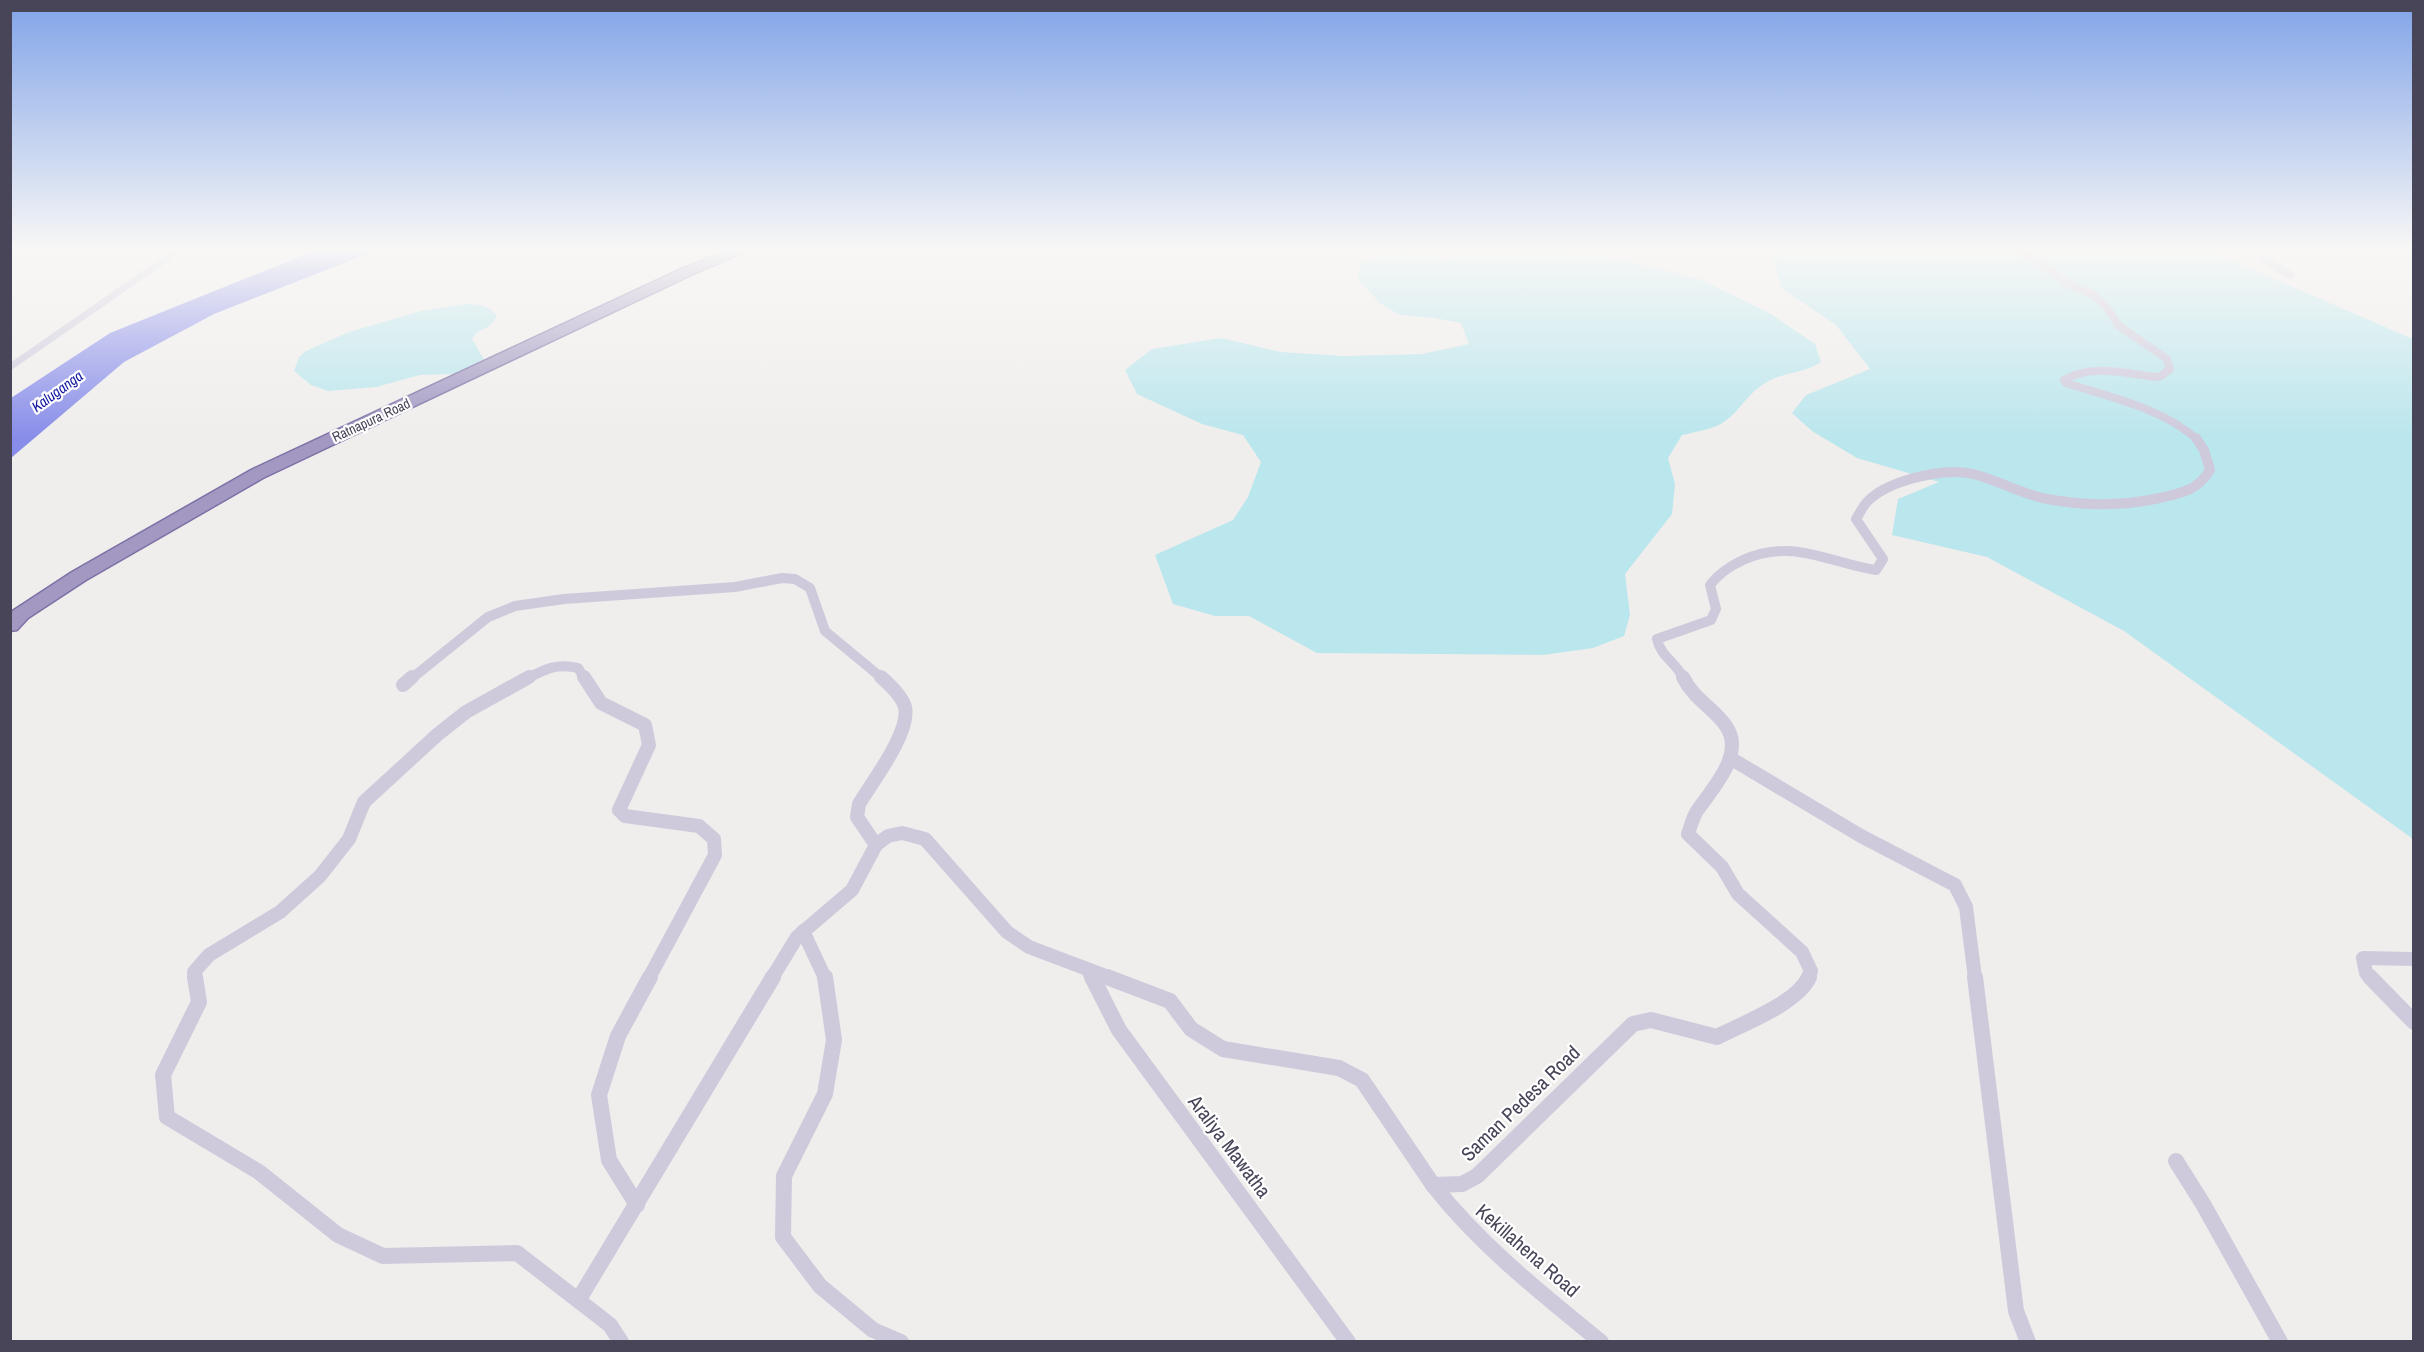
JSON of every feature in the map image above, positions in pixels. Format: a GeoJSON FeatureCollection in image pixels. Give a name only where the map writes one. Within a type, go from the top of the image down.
{"type":"FeatureCollection","features":[{"type":"Feature","properties":{"kind":"highway","name":"Ratnapura Road"},"geometry":{"type":"LineString","coordinates":[[10,625],[21,614],[79,576],[257,474],[605,310]]}},
{"type":"Feature","properties":{"kind":"street"},"geometry":{"type":"LineString","coordinates":[[10,368],[93,310]]}},
{"type":"Feature","properties":{"kind":"street"},"geometry":{"type":"LineString","coordinates":[[2028,1341],[2016,1311],[1966,907],[1954,885],[1861,836],[1730,758],[1732,741],[1726,726],[1690,692],[1680,670],[1659,649],[1657,639],[1711,620],[1716,609],[1710,585],[1717,576],[1730,565],[1768,551],[1804,552],[1831,558],[1854,568],[1876,570],[1883,559],[1856,519],[1869,500],[1890,486],[1946,472],[1971,473],[2033,496],[2123,505],[2190,491],[2204,482],[2210,470],[2203,446],[2197,438],[2177,424],[2064,380],[2073,373],[2089,371],[2161,376],[2170,369],[2167,359],[2119,326],[2108,310]]}},
{"type":"Feature","properties":{"kind":"street"},"geometry":{"type":"LineString","coordinates":[[403,685],[488,617],[514,606],[564,599],[735,587],[782,578],[795,579],[810,588],[825,631],[891,686],[905,706],[904,729],[859,804],[857,816],[876,845]]}},
{"type":"Feature","properties":{"kind":"street"},"geometry":{"type":"LineString","coordinates":[[621,1341],[610,1325],[517,1253],[383,1256],[338,1235],[259,1172],[167,1117],[163,1075],[199,1002],[194,972],[209,955],[280,912],[320,876],[349,838],[364,802],[437,735],[466,712],[548,667],[565,664],[578,668],[601,703],[645,725],[649,745],[619,810],[625,816],[699,826],[714,839],[715,855],[618,1036],[599,1095],[609,1160],[637,1205]]}},
{"type":"Feature","properties":{"kind":"street","name":"Saman Pedesa Road"},"geometry":{"type":"LineString","coordinates":[[1433,1185],[1462,1184],[1477,1176],[1633,1023],[1651,1020],[1717,1037],[1763,1014],[1804,988],[1811,971],[1802,952],[1738,894],[1722,867],[1689,834],[1697,810],[1711,794],[1730,758]]}},
{"type":"Feature","properties":{"kind":"street"},"geometry":{"type":"LineString","coordinates":[[579,1299],[797,936],[852,890],[876,845],[888,836],[902,833],[925,839],[1007,932],[1029,947],[1170,1001],[1191,1029],[1223,1049],[1339,1068],[1362,1080],[1433,1185]]}},
{"type":"Feature","properties":{"kind":"street"},"geometry":{"type":"LineString","coordinates":[[803,931],[824,974],[834,1040],[825,1094],[784,1176],[783,1237],[820,1286],[873,1330],[901,1341]]}},
{"type":"Feature","properties":{"kind":"street"},"geometry":{"type":"LineString","coordinates":[[2413,959],[2363,958],[2366,973],[2414,1023]]}},
{"type":"Feature","properties":{"kind":"street","name":"Araliya Mawatha"},"geometry":{"type":"LineString","coordinates":[[1088,970],[1119,1030],[1183,1120],[1348,1341]]}},
{"type":"Feature","properties":{"kind":"street"},"geometry":{"type":"LineString","coordinates":[[2176,1161],[2203,1204],[2280,1341]]}},
{"type":"Feature","properties":{"kind":"street","name":"Kekillahena Road"},"geometry":{"type":"LineString","coordinates":[[1433,1185],[1456,1216],[1515,1271],[1601,1341]]}},
{"type":"Feature","properties":{"kind":"shaded area"},"geometry":{"type":"Polygon","coordinates":[[[491,310],[494,312],[497,316],[491,325],[474,335],[472,339],[485,361],[453,374],[420,375],[376,387],[328,391],[311,385],[294,371],[299,357],[306,351],[349,332],[421,311],[491,310]]]}},
{"type":"Feature","properties":{"kind":"shaded area"},"geometry":{"type":"Polygon","coordinates":[[[1392,310],[1763,310],[1815,344],[1821,362],[1764,384],[1750,395],[1733,415],[1719,425],[1682,435],[1668,458],[1675,484],[1672,514],[1625,574],[1630,615],[1624,636],[1593,648],[1543,655],[1317,653],[1249,616],[1215,616],[1173,604],[1155,555],[1233,520],[1248,497],[1261,462],[1243,435],[1202,424],[1137,394],[1125,370],[1152,349],[1221,338],[1281,352],[1344,356],[1422,354],[1469,344],[1461,323],[1400,315],[1392,310]]]}},
{"type":"Feature","properties":{"kind":"shaded area"},"geometry":{"type":"Polygon","coordinates":[[[1814,310],[2346,310],[2413,339],[2413,839],[2124,631],[1987,557],[1892,535],[1898,499],[1939,482],[1857,458],[1812,431],[1792,413],[1806,395],[1870,369],[1836,325],[1814,310]]]}},
{"type":"Feature","properties":{"kind":"water","name":"Kaluganga"},"geometry":{"type":"Polygon","coordinates":[[[167,310],[224,310],[124,362],[11,458],[11,398],[110,333],[167,310]]]}}]}
